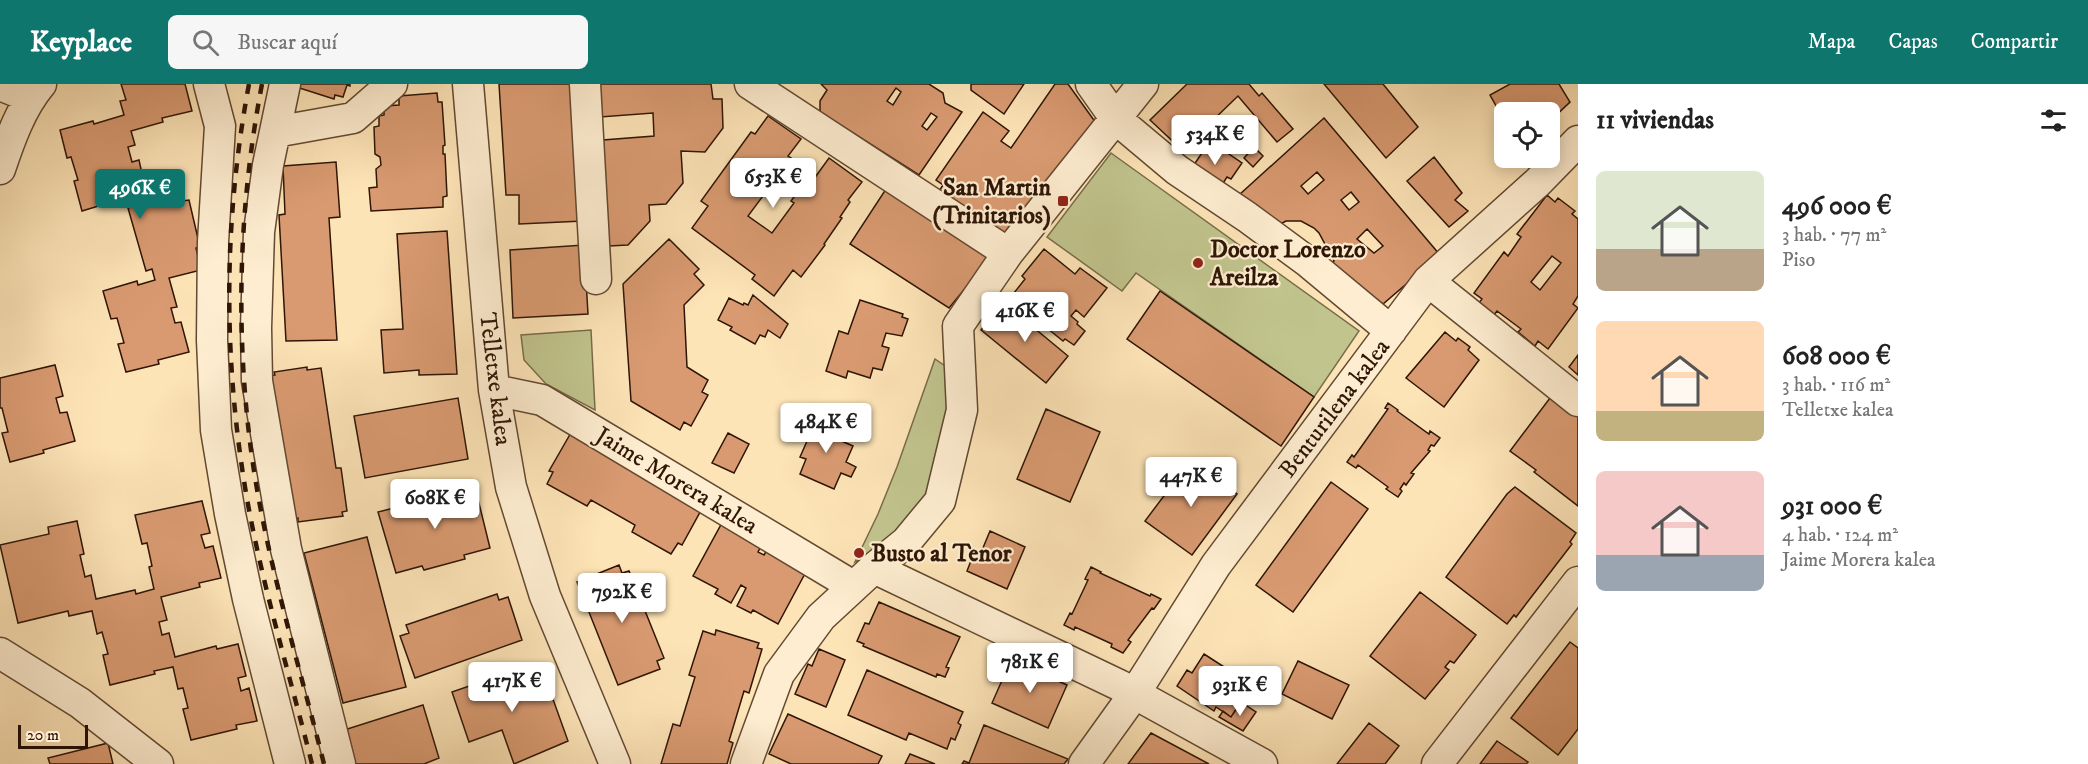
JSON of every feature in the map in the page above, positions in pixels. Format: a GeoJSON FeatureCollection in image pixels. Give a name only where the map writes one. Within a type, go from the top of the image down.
{"type":"FeatureCollection","features":[{"type":"Feature","properties":{"kind":"street"},"geometry":{"type":"LineString","coordinates":[[209,84],[220,126],[213,242],[212,318],[216,430],[230,514],[248,599],[290,764]]}},
{"type":"Feature","properties":{"kind":"street"},"geometry":{"type":"LineString","coordinates":[[285,84],[268,165],[259,232],[256,381],[286,549],[340,764]]}},
{"type":"Feature","properties":{"kind":"street"},"geometry":{"type":"LineString","coordinates":[[275,132],[353,118],[392,84]]}},
{"type":"Feature","properties":{"kind":"street","name":"Telletxe kalea"},"geometry":{"type":"LineString","coordinates":[[468,84],[494,390],[511,487],[545,596],[615,764]]}},
{"type":"Feature","properties":{"kind":"street"},"geometry":{"type":"LineString","coordinates":[[585,84],[596,279]]}},
{"type":"Feature","properties":{"kind":"street"},"geometry":{"type":"LineString","coordinates":[[750,84],[1008,254]]}},
{"type":"Feature","properties":{"kind":"street"},"geometry":{"type":"LineString","coordinates":[[1091,84],[1115,118],[1177,170],[1308,262],[1391,331]]}},
{"type":"Feature","properties":{"kind":"street"},"geometry":{"type":"LineString","coordinates":[[751,762],[778,674],[821,617],[906,542],[940,501],[962,410],[958,326],[1008,254],[1143,84]]}},
{"type":"Feature","properties":{"kind":"street"},"geometry":{"type":"LineString","coordinates":[[0,85],[35,90],[9,143],[0,169]]}},
{"type":"Feature","properties":{"kind":"street","name":"Benturilena kalea"},"geometry":{"type":"LineString","coordinates":[[1084,764],[1135,693],[1216,565],[1428,281],[1538,182],[1578,141]]}},
{"type":"Feature","properties":{"kind":"street"},"geometry":{"type":"LineString","coordinates":[[1428,281],[1578,401]]}},
{"type":"Feature","properties":{"kind":"street","name":"Jaime Morera kalea"},"geometry":{"type":"LineString","coordinates":[[494,390],[542,400],[864,577],[1135,693],[1262,764]]}},
{"type":"Feature","properties":{"kind":"street"},"geometry":{"type":"LineString","coordinates":[[1437,764],[1578,582]]}},
{"type":"Feature","properties":{"kind":"street"},"geometry":{"type":"LineString","coordinates":[[0,653],[80,704],[158,764]]}},
{"type":"Feature","properties":{"kind":"green space"},"geometry":{"type":"Polygon","coordinates":[[[1111,153],[1359,331],[1314,397],[1136,273],[1122,291],[1047,237],[1111,153]]]}},
{"type":"Feature","properties":{"kind":"green space"},"geometry":{"type":"Polygon","coordinates":[[[591,330],[595,410],[546,384],[524,360],[521,335],[591,330]]]}},
{"type":"Feature","properties":{"kind":"green space"},"geometry":{"type":"Polygon","coordinates":[[[935,359],[951,370],[952,414],[935,499],[901,536],[855,562],[897,467],[935,359]]]}},
{"type":"Feature","properties":{"kind":"building"},"geometry":{"type":"Polygon","coordinates":[[[121,84],[185,84],[192,111],[162,118],[163,122],[131,131],[135,145],[128,147],[132,162],[139,160],[145,188],[178,180],[182,201],[189,200],[200,247],[196,248],[201,270],[169,278],[177,307],[171,308],[175,323],[181,322],[189,352],[158,360],[159,364],[126,372],[118,344],[124,343],[117,318],[111,319],[103,291],[137,281],[138,285],[155,280],[152,269],[146,271],[128,208],[135,206],[132,194],[82,211],[74,181],[78,180],[71,157],[67,158],[60,130],[93,121],[94,124],[124,115],[120,101],[126,100],[121,84]]]}},
{"type":"Feature","properties":{"kind":"building"},"geometry":{"type":"Polygon","coordinates":[[[287,84],[350,84],[350,86],[347,85],[343,97],[335,95],[334,99],[287,84]]]}},
{"type":"Feature","properties":{"kind":"building"},"geometry":{"type":"Polygon","coordinates":[[[499,84],[574,84],[583,221],[519,224],[519,195],[506,195],[499,84]]]}},
{"type":"Feature","properties":{"kind":"building"},"geometry":{"type":"Polygon","coordinates":[[[599,84],[711,84],[713,99],[722,99],[723,128],[705,152],[681,151],[683,183],[666,204],[649,205],[650,221],[628,245],[609,246],[603,140],[654,136],[653,113],[600,117],[599,84]]]}},
{"type":"Feature","properties":{"kind":"building"},"geometry":{"type":"Polygon","coordinates":[[[821,84],[929,84],[943,93],[945,103],[962,112],[919,175],[820,112],[820,101],[827,90],[821,84]],[[896,88],[887,101],[893,105],[901,92],[896,88]],[[931,113],[922,126],[927,130],[937,117],[931,113]]]}},
{"type":"Feature","properties":{"kind":"building"},"geometry":{"type":"Polygon","coordinates":[[[971,84],[1024,84],[1004,114],[971,90],[971,84]]]}},
{"type":"Feature","properties":{"kind":"building"},"geometry":{"type":"Polygon","coordinates":[[[1055,84],[1068,84],[1096,123],[1005,237],[939,191],[943,185],[936,180],[983,112],[1009,131],[1001,141],[1011,148],[1055,84]]]}},
{"type":"Feature","properties":{"kind":"building"},"geometry":{"type":"Polygon","coordinates":[[[1187,84],[1249,84],[1259,96],[1262,93],[1293,129],[1277,142],[1238,96],[1182,150],[1150,120],[1187,84]]]}},
{"type":"Feature","properties":{"kind":"building"},"geometry":{"type":"Polygon","coordinates":[[[1324,84],[1383,84],[1418,127],[1386,158],[1324,84]]]}},
{"type":"Feature","properties":{"kind":"building"},"geometry":{"type":"Polygon","coordinates":[[[1510,84],[1559,84],[1570,102],[1560,112],[1560,102],[1494,102],[1490,95],[1510,84]]]}},
{"type":"Feature","properties":{"kind":"building"},"geometry":{"type":"Polygon","coordinates":[[[437,93],[438,102],[442,102],[445,145],[443,154],[445,154],[447,196],[443,197],[443,207],[371,211],[369,188],[377,187],[376,169],[381,165],[380,157],[375,154],[374,127],[379,126],[379,116],[384,115],[384,106],[399,105],[399,96],[437,93]]]}},
{"type":"Feature","properties":{"kind":"building"},"geometry":{"type":"Polygon","coordinates":[[[768,116],[801,139],[788,156],[791,158],[748,216],[772,233],[794,203],[791,201],[812,172],[816,176],[829,158],[862,182],[848,200],[850,202],[840,217],[842,218],[825,245],[801,277],[793,270],[774,296],[752,279],[755,275],[692,228],[708,206],[701,201],[751,132],[755,134],[768,116]]]}},
{"type":"Feature","properties":{"kind":"building"},"geometry":{"type":"Polygon","coordinates":[[[1324,118],[1440,255],[1383,304],[1331,265],[1334,261],[1314,228],[1301,221],[1286,221],[1273,228],[1239,195],[1324,118]],[[1317,172],[1301,186],[1308,194],[1324,180],[1317,172]],[[1351,192],[1341,200],[1349,210],[1359,202],[1351,192]],[[1367,229],[1357,239],[1374,253],[1383,246],[1367,229]]]}},
{"type":"Feature","properties":{"kind":"building"},"geometry":{"type":"Polygon","coordinates":[[[1210,141],[1242,163],[1231,179],[1227,177],[1218,191],[1189,172],[1210,141]]]}},
{"type":"Feature","properties":{"kind":"building"},"geometry":{"type":"Polygon","coordinates":[[[1254,147],[1263,156],[1253,167],[1244,158],[1254,147]]]}},
{"type":"Feature","properties":{"kind":"building"},"geometry":{"type":"Polygon","coordinates":[[[1434,157],[1462,193],[1455,200],[1468,211],[1449,227],[1407,181],[1434,157]]]}},
{"type":"Feature","properties":{"kind":"building"},"geometry":{"type":"Polygon","coordinates":[[[336,162],[340,217],[329,218],[337,340],[286,341],[279,215],[285,214],[283,166],[336,162]]]}},
{"type":"Feature","properties":{"kind":"building"},"geometry":{"type":"Polygon","coordinates":[[[886,189],[991,257],[949,308],[850,244],[886,189]]]}},
{"type":"Feature","properties":{"kind":"building"},"geometry":{"type":"Polygon","coordinates":[[[1547,195],[1555,202],[1558,198],[1575,211],[1572,214],[1578,219],[1578,296],[1573,304],[1578,308],[1548,349],[1538,341],[1535,346],[1518,332],[1521,329],[1497,311],[1494,315],[1478,304],[1482,299],[1474,293],[1504,252],[1508,256],[1521,237],[1517,234],[1547,195]],[[1552,256],[1531,282],[1540,290],[1561,263],[1552,256]]]}},
{"type":"Feature","properties":{"kind":"building"},"geometry":{"type":"Polygon","coordinates":[[[447,231],[457,374],[419,375],[419,370],[384,373],[381,330],[403,329],[397,234],[447,231]]]}},
{"type":"Feature","properties":{"kind":"building"},"geometry":{"type":"Polygon","coordinates":[[[669,239],[699,269],[694,274],[704,285],[684,305],[687,367],[708,380],[702,392],[708,395],[691,426],[684,422],[680,430],[631,401],[623,284],[669,239]]]}},
{"type":"Feature","properties":{"kind":"building"},"geometry":{"type":"Polygon","coordinates":[[[584,245],[588,314],[513,318],[510,250],[584,245]]]}},
{"type":"Feature","properties":{"kind":"building"},"geometry":{"type":"Polygon","coordinates":[[[1044,249],[1075,274],[1080,268],[1107,288],[1084,317],[1076,310],[1071,316],[1085,331],[1074,345],[1065,339],[1063,341],[1010,298],[1025,279],[1022,276],[1044,249]]]}},
{"type":"Feature","properties":{"kind":"building"},"geometry":{"type":"Polygon","coordinates":[[[1160,291],[1314,397],[1281,446],[1127,339],[1160,291]]]}},
{"type":"Feature","properties":{"kind":"building"},"geometry":{"type":"Polygon","coordinates":[[[753,295],[788,324],[780,338],[768,330],[765,337],[760,335],[755,344],[730,330],[732,327],[718,320],[729,298],[748,305],[753,295]]]}},
{"type":"Feature","properties":{"kind":"building"},"geometry":{"type":"Polygon","coordinates":[[[860,300],[903,314],[902,317],[908,319],[902,336],[886,333],[882,346],[889,348],[882,370],[873,368],[870,378],[848,371],[846,378],[826,371],[839,331],[848,334],[860,300]]]}},
{"type":"Feature","properties":{"kind":"building"},"geometry":{"type":"Polygon","coordinates":[[[1004,303],[1068,356],[1046,383],[981,330],[1004,303]]]}},
{"type":"Feature","properties":{"kind":"building"},"geometry":{"type":"Polygon","coordinates":[[[1445,332],[1456,341],[1458,338],[1470,347],[1468,350],[1479,360],[1444,407],[1406,378],[1445,332]]]}},
{"type":"Feature","properties":{"kind":"building"},"geometry":{"type":"Polygon","coordinates":[[[1578,355],[1578,375],[1569,367],[1578,355]]]}},
{"type":"Feature","properties":{"kind":"building"},"geometry":{"type":"Polygon","coordinates":[[[55,365],[63,396],[56,398],[60,413],[67,412],[75,441],[43,450],[44,453],[10,462],[2,433],[8,432],[2,408],[0,408],[0,378],[55,365]]]}},
{"type":"Feature","properties":{"kind":"building"},"geometry":{"type":"Polygon","coordinates":[[[307,367],[307,370],[321,368],[336,468],[341,468],[347,511],[342,512],[343,516],[298,522],[298,518],[284,520],[263,377],[275,375],[274,372],[307,367]]]}},
{"type":"Feature","properties":{"kind":"building"},"geometry":{"type":"Polygon","coordinates":[[[1553,394],[1578,413],[1578,506],[1510,451],[1553,394]]]}},
{"type":"Feature","properties":{"kind":"building"},"geometry":{"type":"Polygon","coordinates":[[[458,398],[468,459],[365,478],[354,416],[458,398]]]}},
{"type":"Feature","properties":{"kind":"building"},"geometry":{"type":"Polygon","coordinates":[[[1388,403],[1429,434],[1430,431],[1440,438],[1434,446],[1431,445],[1428,450],[1430,451],[1411,473],[1414,474],[1406,485],[1404,483],[1398,497],[1358,465],[1356,468],[1347,462],[1352,455],[1354,457],[1388,409],[1385,408],[1388,403]]]}},
{"type":"Feature","properties":{"kind":"building"},"geometry":{"type":"Polygon","coordinates":[[[1046,409],[1100,432],[1070,502],[1017,479],[1046,409]]]}},
{"type":"Feature","properties":{"kind":"building"},"geometry":{"type":"Polygon","coordinates":[[[819,414],[843,425],[837,439],[853,446],[846,462],[856,467],[851,477],[841,473],[834,489],[800,474],[806,459],[800,457],[819,414]]]}},
{"type":"Feature","properties":{"kind":"building"},"geometry":{"type":"Polygon","coordinates":[[[572,431],[704,505],[682,545],[678,543],[671,554],[632,532],[635,525],[591,500],[587,506],[547,484],[553,472],[549,471],[572,431]]]}},
{"type":"Feature","properties":{"kind":"building"},"geometry":{"type":"Polygon","coordinates":[[[728,433],[749,444],[734,473],[712,463],[728,433]]]}},
{"type":"Feature","properties":{"kind":"building"},"geometry":{"type":"Polygon","coordinates":[[[1191,460],[1237,494],[1192,555],[1145,521],[1191,460]]]}},
{"type":"Feature","properties":{"kind":"building"},"geometry":{"type":"Polygon","coordinates":[[[1331,482],[1368,509],[1293,612],[1256,585],[1331,482]]]}},
{"type":"Feature","properties":{"kind":"building"},"geometry":{"type":"Polygon","coordinates":[[[475,487],[490,548],[464,555],[465,559],[424,570],[422,566],[396,573],[378,512],[406,505],[405,501],[424,497],[428,515],[433,514],[428,495],[447,491],[448,495],[475,487]]]}},
{"type":"Feature","properties":{"kind":"building"},"geometry":{"type":"Polygon","coordinates":[[[1515,487],[1576,533],[1570,542],[1572,544],[1516,617],[1514,615],[1507,624],[1446,577],[1507,494],[1515,487]]]}},
{"type":"Feature","properties":{"kind":"building"},"geometry":{"type":"Polygon","coordinates":[[[202,501],[210,533],[201,535],[205,548],[213,546],[221,578],[199,583],[200,587],[161,597],[167,620],[159,622],[162,635],[169,633],[175,657],[216,646],[217,649],[238,644],[246,676],[238,678],[241,691],[249,688],[257,721],[236,725],[237,729],[191,740],[183,709],[188,708],[183,688],[178,689],[173,667],[110,685],[103,655],[108,654],[102,632],[97,634],[92,611],[69,616],[68,611],[18,623],[0,545],[49,534],[48,527],[77,521],[84,554],[80,555],[85,577],[91,575],[96,599],[135,590],[136,594],[154,589],[147,543],[142,544],[135,515],[202,501]]]}},
{"type":"Feature","properties":{"kind":"building"},"geometry":{"type":"Polygon","coordinates":[[[723,521],[765,539],[758,552],[764,555],[771,543],[808,568],[778,624],[753,610],[751,613],[737,606],[746,588],[741,585],[731,603],[715,594],[718,589],[693,576],[723,521]]]}},
{"type":"Feature","properties":{"kind":"building"},"geometry":{"type":"Polygon","coordinates":[[[990,531],[1025,547],[1007,589],[967,571],[974,553],[980,555],[990,531]]]}},
{"type":"Feature","properties":{"kind":"building"},"geometry":{"type":"Polygon","coordinates":[[[367,537],[406,687],[343,703],[304,553],[367,537]]]}},
{"type":"Feature","properties":{"kind":"building"},"geometry":{"type":"Polygon","coordinates":[[[619,565],[622,573],[629,571],[664,658],[657,661],[660,669],[618,685],[577,582],[619,565]]]}},
{"type":"Feature","properties":{"kind":"building"},"geometry":{"type":"Polygon","coordinates":[[[1091,567],[1150,596],[1151,594],[1161,599],[1128,640],[1131,642],[1123,653],[1111,647],[1112,644],[1075,627],[1074,630],[1064,625],[1070,613],[1072,614],[1088,580],[1085,579],[1091,567]]]}},
{"type":"Feature","properties":{"kind":"building"},"geometry":{"type":"Polygon","coordinates":[[[1420,592],[1476,635],[1454,663],[1450,661],[1445,667],[1449,670],[1425,699],[1370,656],[1420,592]]]}},
{"type":"Feature","properties":{"kind":"building"},"geometry":{"type":"Polygon","coordinates":[[[497,594],[499,600],[508,597],[522,640],[415,678],[400,636],[409,633],[406,625],[497,594]]]}},
{"type":"Feature","properties":{"kind":"building"},"geometry":{"type":"Polygon","coordinates":[[[879,602],[960,637],[946,667],[949,668],[945,677],[937,674],[936,677],[863,646],[864,644],[857,641],[865,623],[869,624],[879,602]]]}},
{"type":"Feature","properties":{"kind":"building"},"geometry":{"type":"Polygon","coordinates":[[[716,630],[759,643],[757,648],[762,649],[749,693],[744,691],[729,741],[733,743],[727,764],[661,764],[673,724],[680,726],[695,677],[689,675],[703,631],[715,635],[716,630]]]}},
{"type":"Feature","properties":{"kind":"building"},"geometry":{"type":"Polygon","coordinates":[[[1570,642],[1578,648],[1578,729],[1558,755],[1511,718],[1570,642]]]}},
{"type":"Feature","properties":{"kind":"building"},"geometry":{"type":"Polygon","coordinates":[[[819,649],[845,660],[826,707],[795,694],[808,664],[812,666],[819,649]]]}},
{"type":"Feature","properties":{"kind":"building"},"geometry":{"type":"Polygon","coordinates":[[[1204,654],[1252,685],[1231,717],[1216,707],[1214,711],[1177,686],[1187,670],[1192,673],[1204,654]]]}},
{"type":"Feature","properties":{"kind":"building"},"geometry":{"type":"Polygon","coordinates":[[[1011,660],[1067,685],[1048,728],[992,703],[1011,660]]]}},
{"type":"Feature","properties":{"kind":"building"},"geometry":{"type":"Polygon","coordinates":[[[1298,661],[1349,685],[1332,719],[1282,694],[1298,661]]]}},
{"type":"Feature","properties":{"kind":"building"},"geometry":{"type":"Polygon","coordinates":[[[533,664],[543,689],[549,688],[568,741],[514,764],[502,730],[469,742],[452,692],[533,664]]]}},
{"type":"Feature","properties":{"kind":"building"},"geometry":{"type":"Polygon","coordinates":[[[867,670],[963,712],[955,740],[951,738],[947,749],[909,733],[906,740],[848,715],[867,670]]]}},
{"type":"Feature","properties":{"kind":"building"},"geometry":{"type":"Polygon","coordinates":[[[1241,702],[1256,712],[1243,731],[1219,717],[1223,711],[1231,717],[1241,702]]]}},
{"type":"Feature","properties":{"kind":"building"},"geometry":{"type":"Polygon","coordinates":[[[423,705],[439,758],[424,764],[349,764],[341,731],[423,705]]]}},
{"type":"Feature","properties":{"kind":"building"},"geometry":{"type":"Polygon","coordinates":[[[788,714],[882,756],[878,764],[791,764],[769,754],[788,714]]]}},
{"type":"Feature","properties":{"kind":"building"},"geometry":{"type":"Polygon","coordinates":[[[1369,723],[1399,746],[1385,764],[1337,764],[1369,723]]]}},
{"type":"Feature","properties":{"kind":"building"},"geometry":{"type":"Polygon","coordinates":[[[984,725],[1068,759],[1064,764],[962,764],[964,761],[969,763],[984,725]]]}},
{"type":"Feature","properties":{"kind":"building"},"geometry":{"type":"Polygon","coordinates":[[[1151,733],[1209,764],[1128,764],[1151,733]]]}},
{"type":"Feature","properties":{"kind":"building"},"geometry":{"type":"Polygon","coordinates":[[[1497,741],[1528,762],[1526,764],[1480,764],[1497,741]]]}},
{"type":"Feature","properties":{"kind":"building"},"geometry":{"type":"Polygon","coordinates":[[[108,743],[113,764],[50,764],[48,758],[108,743]]]}},
{"type":"Feature","properties":{"kind":"building"},"geometry":{"type":"Polygon","coordinates":[[[910,754],[935,764],[905,764],[910,754]]]}},
{"type":"Feature","properties":{"kind":"railway"},"geometry":{"type":"LineString","coordinates":[[249,84],[240,136],[231,240],[229,292],[234,395],[239,447],[253,532],[312,764]]}},
{"type":"Feature","properties":{"kind":"railway"},"geometry":{"type":"LineString","coordinates":[[262,84],[254,129],[244,220],[241,312],[246,404],[257,490],[265,529],[324,764]]}},
{"type":"Feature","properties":{"kind":"place","name":"San Martin (Trinitarios)"},"geometry":{"type":"Point","coordinates":[1063,201]}},
{"type":"Feature","properties":{"kind":"place","name":"Doctor Lorenzo Areilza"},"geometry":{"type":"Point","coordinates":[1198,263]}},
{"type":"Feature","properties":{"kind":"place","name":"Busto al Tenor"},"geometry":{"type":"Point","coordinates":[859,553]}}]}
